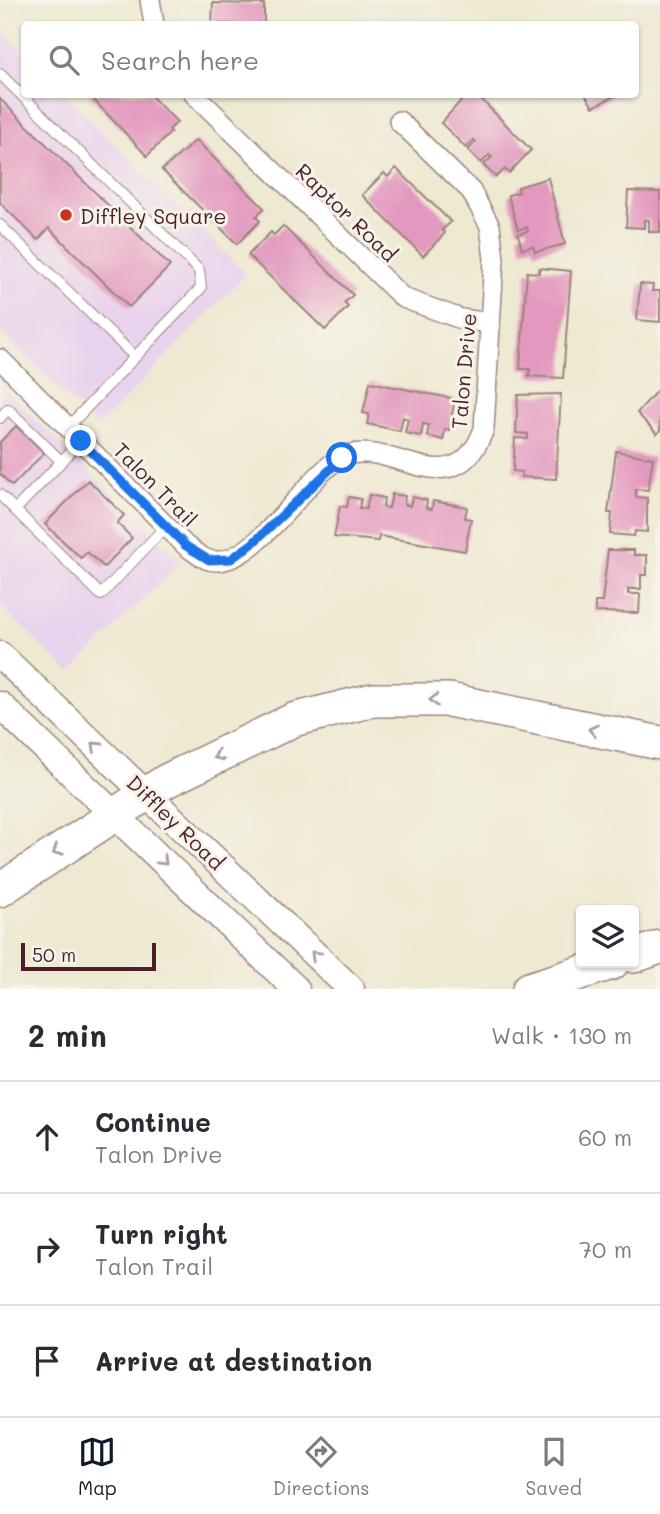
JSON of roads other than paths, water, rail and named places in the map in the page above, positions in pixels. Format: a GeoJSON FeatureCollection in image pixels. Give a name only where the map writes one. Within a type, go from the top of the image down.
{"type":"FeatureCollection","features":[{"type":"Feature","properties":{"kind":"highway"},"geometry":{"type":"LineString","coordinates":[[0,890],[146,793],[293,720],[373,700],[449,700],[660,743]]}},
{"type":"Feature","properties":{"kind":"highway"},"geometry":{"type":"LineString","coordinates":[[639,954],[660,947]]}},
{"type":"Feature","properties":{"kind":"highway"},"geometry":{"type":"LineString","coordinates":[[530,989],[596,968]]}},
{"type":"Feature","properties":{"kind":"main road","name":"Diffley Road"},"geometry":{"type":"LineString","coordinates":[[0,655],[348,986]]}},
{"type":"Feature","properties":{"kind":"main road","name":"Diffley Road"},"geometry":{"type":"LineString","coordinates":[[0,705],[296,989]]}},
{"type":"Feature","properties":{"kind":"street"},"geometry":{"type":"LineString","coordinates":[[150,0],[154,21]]}},
{"type":"Feature","properties":{"kind":"street","name":"Raptor Road"},"geometry":{"type":"LineString","coordinates":[[198,98],[403,298],[461,319],[490,323]]}},
{"type":"Feature","properties":{"kind":"street","name":"Talon Drive"},"geometry":{"type":"LineString","coordinates":[[231,559],[252,544],[342,458],[365,455],[443,469],[460,464],[476,451],[484,429],[494,259],[490,226],[471,191],[399,121]]}},
{"type":"Feature","properties":{"kind":"street","name":"Talon Trail"},"geometry":{"type":"LineString","coordinates":[[2,364],[186,546],[209,560],[231,559]]}},
{"type":"Feature","properties":{"kind":"lane"},"geometry":{"type":"LineString","coordinates":[[0,74],[21,95]]}},
{"type":"Feature","properties":{"kind":"lane"},"geometry":{"type":"LineString","coordinates":[[15,510],[61,461],[74,434],[135,357],[201,288],[199,270],[24,98]]}},
{"type":"Feature","properties":{"kind":"lane"},"geometry":{"type":"LineString","coordinates":[[0,225],[135,357]]}},
{"type":"Feature","properties":{"kind":"lane"},"geometry":{"type":"LineString","coordinates":[[0,418],[8,410],[61,461]]}},
{"type":"Feature","properties":{"kind":"lane"},"geometry":{"type":"LineString","coordinates":[[0,495],[101,595],[166,526]]}},
{"type":"Feature","properties":{"kind":"place","name":"Diffley Square"},"geometry":{"type":"Point","coordinates":[66,215]}}]}
